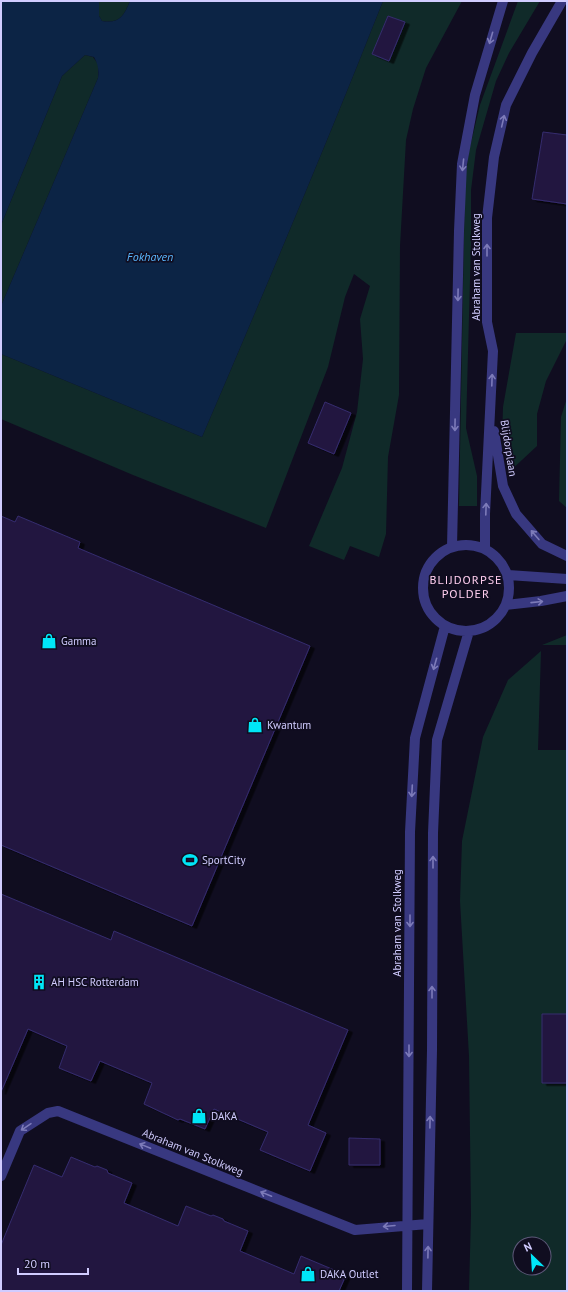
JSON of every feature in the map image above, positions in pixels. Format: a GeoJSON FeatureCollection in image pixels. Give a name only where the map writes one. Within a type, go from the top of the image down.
{"type":"FeatureCollection","features":[{"type":"Feature","properties":{"kind":"street","name":"Abraham van Stolkweg"},"geometry":{"type":"LineString","coordinates":[[452,547],[462,164],[475,95],[503,1]]}},
{"type":"Feature","properties":{"kind":"street","name":"Abraham van Stolkweg"},"geometry":{"type":"LineString","coordinates":[[485,548],[485,514],[493,351],[487,322],[487,218],[494,157],[506,105],[532,53],[562,1]]}},
{"type":"Feature","properties":{"kind":"street","name":"Blijdorplaan"},"geometry":{"type":"LineString","coordinates":[[490,411],[503,486],[516,514],[542,544],[567,556]]}},
{"type":"Feature","properties":{"kind":"street"},"geometry":{"type":"LineString","coordinates":[[463,544],[485,548],[500,559],[508,575],[510,585],[506,605],[500,615],[492,623],[481,629],[469,631],[453,629],[445,626],[436,619],[429,610],[424,599],[423,583],[426,571],[432,560],[442,552],[452,547],[463,544]]}},
{"type":"Feature","properties":{"kind":"street"},"geometry":{"type":"LineString","coordinates":[[508,575],[567,579]]}},
{"type":"Feature","properties":{"kind":"street"},"geometry":{"type":"LineString","coordinates":[[506,605],[541,602],[567,596]]}},
{"type":"Feature","properties":{"kind":"street","name":"Abraham van Stolkweg"},"geometry":{"type":"LineString","coordinates":[[407,1291],[410,832],[414,738],[445,626]]}},
{"type":"Feature","properties":{"kind":"street"},"geometry":{"type":"LineString","coordinates":[[427,1291],[433,833],[437,740],[469,631]]}},
{"type":"Feature","properties":{"kind":"street","name":"Abraham van Stolkweg"},"geometry":{"type":"LineString","coordinates":[[1,1176],[20,1132],[48,1113],[58,1111],[355,1230],[428,1224]]}},
{"type":"Feature","properties":{"kind":"green space"},"geometry":{"type":"Polygon","coordinates":[[[99,1],[130,1],[120,18],[108,22],[102,21],[99,16],[99,1]]]}},
{"type":"Feature","properties":{"kind":"green space"},"geometry":{"type":"Polygon","coordinates":[[[383,1],[462,1],[426,68],[413,109],[406,140],[400,246],[399,395],[388,457],[386,534],[379,557],[350,546],[344,560],[309,546],[342,468],[357,412],[363,359],[360,319],[370,286],[354,274],[345,297],[328,367],[266,528],[133,475],[1,419],[1,354],[202,437],[294,220],[383,1]]]}},
{"type":"Feature","properties":{"kind":"green space"},"geometry":{"type":"Polygon","coordinates":[[[518,1],[540,1],[509,53],[496,81],[476,150],[471,190],[466,428],[477,476],[477,506],[459,506],[465,181],[469,151],[480,105],[518,1]]]}},
{"type":"Feature","properties":{"kind":"green space"},"geometry":{"type":"Polygon","coordinates":[[[85,55],[93,57],[98,64],[98,78],[1,306],[1,225],[62,76],[85,55]]]}},
{"type":"Feature","properties":{"kind":"green space"},"geometry":{"type":"Polygon","coordinates":[[[516,333],[567,333],[567,339],[546,381],[537,414],[537,446],[508,473],[502,440],[503,407],[516,333]]]}},
{"type":"Feature","properties":{"kind":"green space"},"geometry":{"type":"Polygon","coordinates":[[[567,398],[567,508],[559,501],[561,417],[567,398]]]}},
{"type":"Feature","properties":{"kind":"green space"},"geometry":{"type":"Polygon","coordinates":[[[567,635],[567,645],[542,645],[567,635]]]}},
{"type":"Feature","properties":{"kind":"green space"},"geometry":{"type":"Polygon","coordinates":[[[541,651],[538,750],[567,750],[567,1291],[469,1291],[471,1215],[469,1056],[460,901],[462,841],[483,737],[508,680],[541,651]]]}},
{"type":"Feature","properties":{"kind":"water","name":"Fokhaven"},"geometry":{"type":"Polygon","coordinates":[[[1,1],[99,1],[99,16],[102,21],[108,22],[120,18],[130,1],[383,1],[294,220],[202,437],[1,354],[1,306],[98,78],[98,72],[94,57],[85,55],[62,76],[1,225],[1,1]]]}},
{"type":"Feature","properties":{"kind":"building"},"geometry":{"type":"Polygon","coordinates":[[[388,16],[405,22],[389,61],[372,54],[388,16]]]}},
{"type":"Feature","properties":{"kind":"building"},"geometry":{"type":"Polygon","coordinates":[[[543,132],[567,135],[567,204],[532,199],[543,132]]]}},
{"type":"Feature","properties":{"kind":"building"},"geometry":{"type":"Polygon","coordinates":[[[325,402],[351,413],[334,454],[308,443],[325,402]]]}},
{"type":"Feature","properties":{"kind":"building"},"geometry":{"type":"Polygon","coordinates":[[[1,516],[15,522],[18,516],[80,542],[78,548],[310,646],[192,926],[1,845],[1,516]]]}},
{"type":"Feature","properties":{"kind":"building"},"geometry":{"type":"Polygon","coordinates":[[[1,894],[111,940],[114,931],[348,1030],[308,1125],[326,1133],[310,1171],[260,1150],[268,1132],[214,1109],[205,1129],[180,1119],[178,1120],[144,1104],[152,1083],[100,1061],[91,1081],[59,1068],[67,1046],[28,1029],[1,1092],[1,894]]]}},
{"type":"Feature","properties":{"kind":"building"},"geometry":{"type":"Polygon","coordinates":[[[542,1014],[567,1014],[567,1083],[542,1083],[542,1014]]]}},
{"type":"Feature","properties":{"kind":"building"},"geometry":{"type":"Polygon","coordinates":[[[349,1138],[380,1139],[380,1165],[349,1165],[349,1138]]]}},
{"type":"Feature","properties":{"kind":"building"},"geometry":{"type":"Polygon","coordinates":[[[71,1157],[95,1167],[97,1166],[107,1170],[108,1173],[132,1183],[124,1203],[178,1226],[186,1206],[223,1219],[224,1221],[248,1231],[240,1251],[294,1274],[301,1256],[346,1275],[339,1291],[1,1291],[1,1245],[34,1165],[62,1177],[71,1157]]]}},
{"type":"Feature","properties":{"kind":"place","name":"Gamma"},"geometry":{"type":"Point","coordinates":[49,641]}},
{"type":"Feature","properties":{"kind":"place","name":"Kwantum"},"geometry":{"type":"Point","coordinates":[255,725]}},
{"type":"Feature","properties":{"kind":"place","name":"SportCity"},"geometry":{"type":"Point","coordinates":[190,860]}},
{"type":"Feature","properties":{"kind":"place","name":"AH HSC Rotterdam"},"geometry":{"type":"Point","coordinates":[39,982]}},
{"type":"Feature","properties":{"kind":"place","name":"DAKA"},"geometry":{"type":"Point","coordinates":[199,1116]}},
{"type":"Feature","properties":{"kind":"place","name":"DAKA Outlet"},"geometry":{"type":"Point","coordinates":[308,1274]}},
{"type":"Feature","properties":{"kind":"district","name":"BLIJDORPSE POLDER"},"geometry":{"type":"Point","coordinates":[466,587]}}]}
